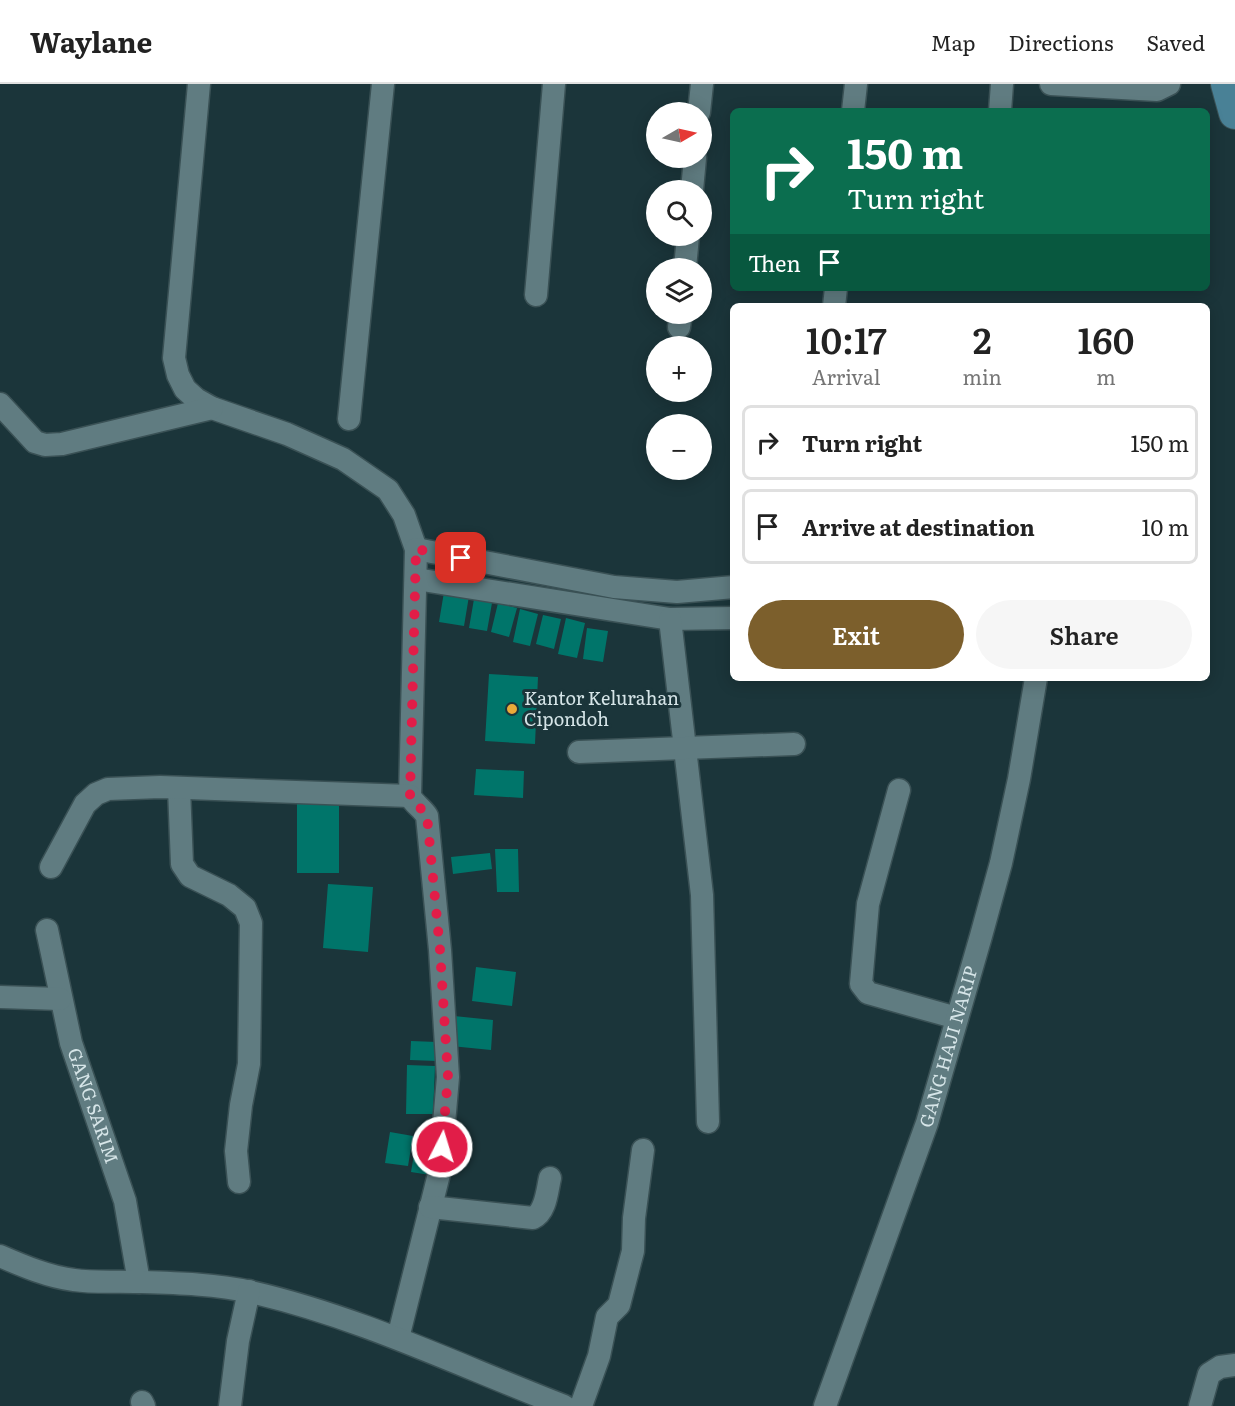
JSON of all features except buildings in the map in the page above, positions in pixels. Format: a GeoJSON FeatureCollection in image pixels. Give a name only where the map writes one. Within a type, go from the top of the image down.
{"type":"FeatureCollection","features":[{"type":"Feature","properties":{"kind":"street"},"geometry":{"type":"LineString","coordinates":[[199,84],[174,358],[178,375],[185,389],[212,408],[287,434],[343,459],[388,490],[404,515],[416,549],[410,796],[427,816],[440,950],[448,1077],[440,1170],[398,1338]]}},
{"type":"Feature","properties":{"kind":"street"},"geometry":{"type":"LineString","coordinates":[[349,419],[383,84]]}},
{"type":"Feature","properties":{"kind":"street"},"geometry":{"type":"LineString","coordinates":[[536,296],[554,84]]}},
{"type":"Feature","properties":{"kind":"street"},"geometry":{"type":"LineString","coordinates":[[700,102],[702,84]]}},
{"type":"Feature","properties":{"kind":"street"},"geometry":{"type":"LineString","coordinates":[[853,108],[856,84]]}},
{"type":"Feature","properties":{"kind":"street"},"geometry":{"type":"LineString","coordinates":[[1000,108],[1002,84]]}},
{"type":"Feature","properties":{"kind":"street"},"geometry":{"type":"LineString","coordinates":[[1051,84],[1157,90],[1169,84]]}},
{"type":"Feature","properties":{"kind":"street"},"geometry":{"type":"LineString","coordinates":[[1227,84],[1235,113]]}},
{"type":"Feature","properties":{"kind":"street"},"geometry":{"type":"LineString","coordinates":[[0,404],[35,442],[45,445],[62,444],[212,408]]}},
{"type":"Feature","properties":{"kind":"street"},"geometry":{"type":"LineString","coordinates":[[416,549],[614,587],[677,592],[730,587]]}},
{"type":"Feature","properties":{"kind":"street"},"geometry":{"type":"LineString","coordinates":[[416,579],[670,619],[730,618]]}},
{"type":"Feature","properties":{"kind":"street"},"geometry":{"type":"LineString","coordinates":[[670,619],[702,895],[708,1122]]}},
{"type":"Feature","properties":{"kind":"street","name":"GANG HAJI NARIP"},"geometry":{"type":"LineString","coordinates":[[825,1406],[927,1123],[1001,863],[1019,779],[1035,681]]}},
{"type":"Feature","properties":{"kind":"street"},"geometry":{"type":"LineString","coordinates":[[579,752],[794,744]]}},
{"type":"Feature","properties":{"kind":"street"},"geometry":{"type":"LineString","coordinates":[[51,867],[85,804],[102,790],[123,787],[179,788],[410,796]]}},
{"type":"Feature","properties":{"kind":"street"},"geometry":{"type":"LineString","coordinates":[[179,788],[182,864],[190,876],[229,895],[245,908],[251,923],[249,1064],[241,1105],[236,1151],[239,1182]]}},
{"type":"Feature","properties":{"kind":"street"},"geometry":{"type":"LineString","coordinates":[[899,790],[868,904],[861,984],[868,993],[957,1018]]}},
{"type":"Feature","properties":{"kind":"street","name":"GANG SARIM"},"geometry":{"type":"LineString","coordinates":[[47,930],[71,1043],[125,1201],[139,1282]]}},
{"type":"Feature","properties":{"kind":"street"},"geometry":{"type":"LineString","coordinates":[[0,997],[60,999]]}},
{"type":"Feature","properties":{"kind":"street"},"geometry":{"type":"LineString","coordinates":[[581,1406],[599,1356],[607,1317],[618,1305],[633,1251],[634,1218],[644,1150]]}},
{"type":"Feature","properties":{"kind":"street"},"geometry":{"type":"LineString","coordinates":[[430,1207],[533,1218],[539,1215],[543,1206],[550,1178]]}},
{"type":"Feature","properties":{"kind":"street"},"geometry":{"type":"LineString","coordinates":[[0,1256],[72,1280],[139,1282],[249,1291],[398,1338],[564,1406]]}},
{"type":"Feature","properties":{"kind":"street"},"geometry":{"type":"LineString","coordinates":[[230,1406],[238,1341],[249,1291]]}},
{"type":"Feature","properties":{"kind":"street"},"geometry":{"type":"LineString","coordinates":[[1200,1406],[1209,1374],[1220,1367],[1235,1365]]}},
{"type":"Feature","properties":{"kind":"place","name":"Kantor Kelurahan Cipondoh"},"geometry":{"type":"Point","coordinates":[512,709]}},
{"type":"Feature","properties":{"kind":"route"},"geometry":{"type":"LineString","coordinates":[[442,1147],[448,1077],[438,928],[427,816],[410,796],[416,549],[461,558]]}}]}
